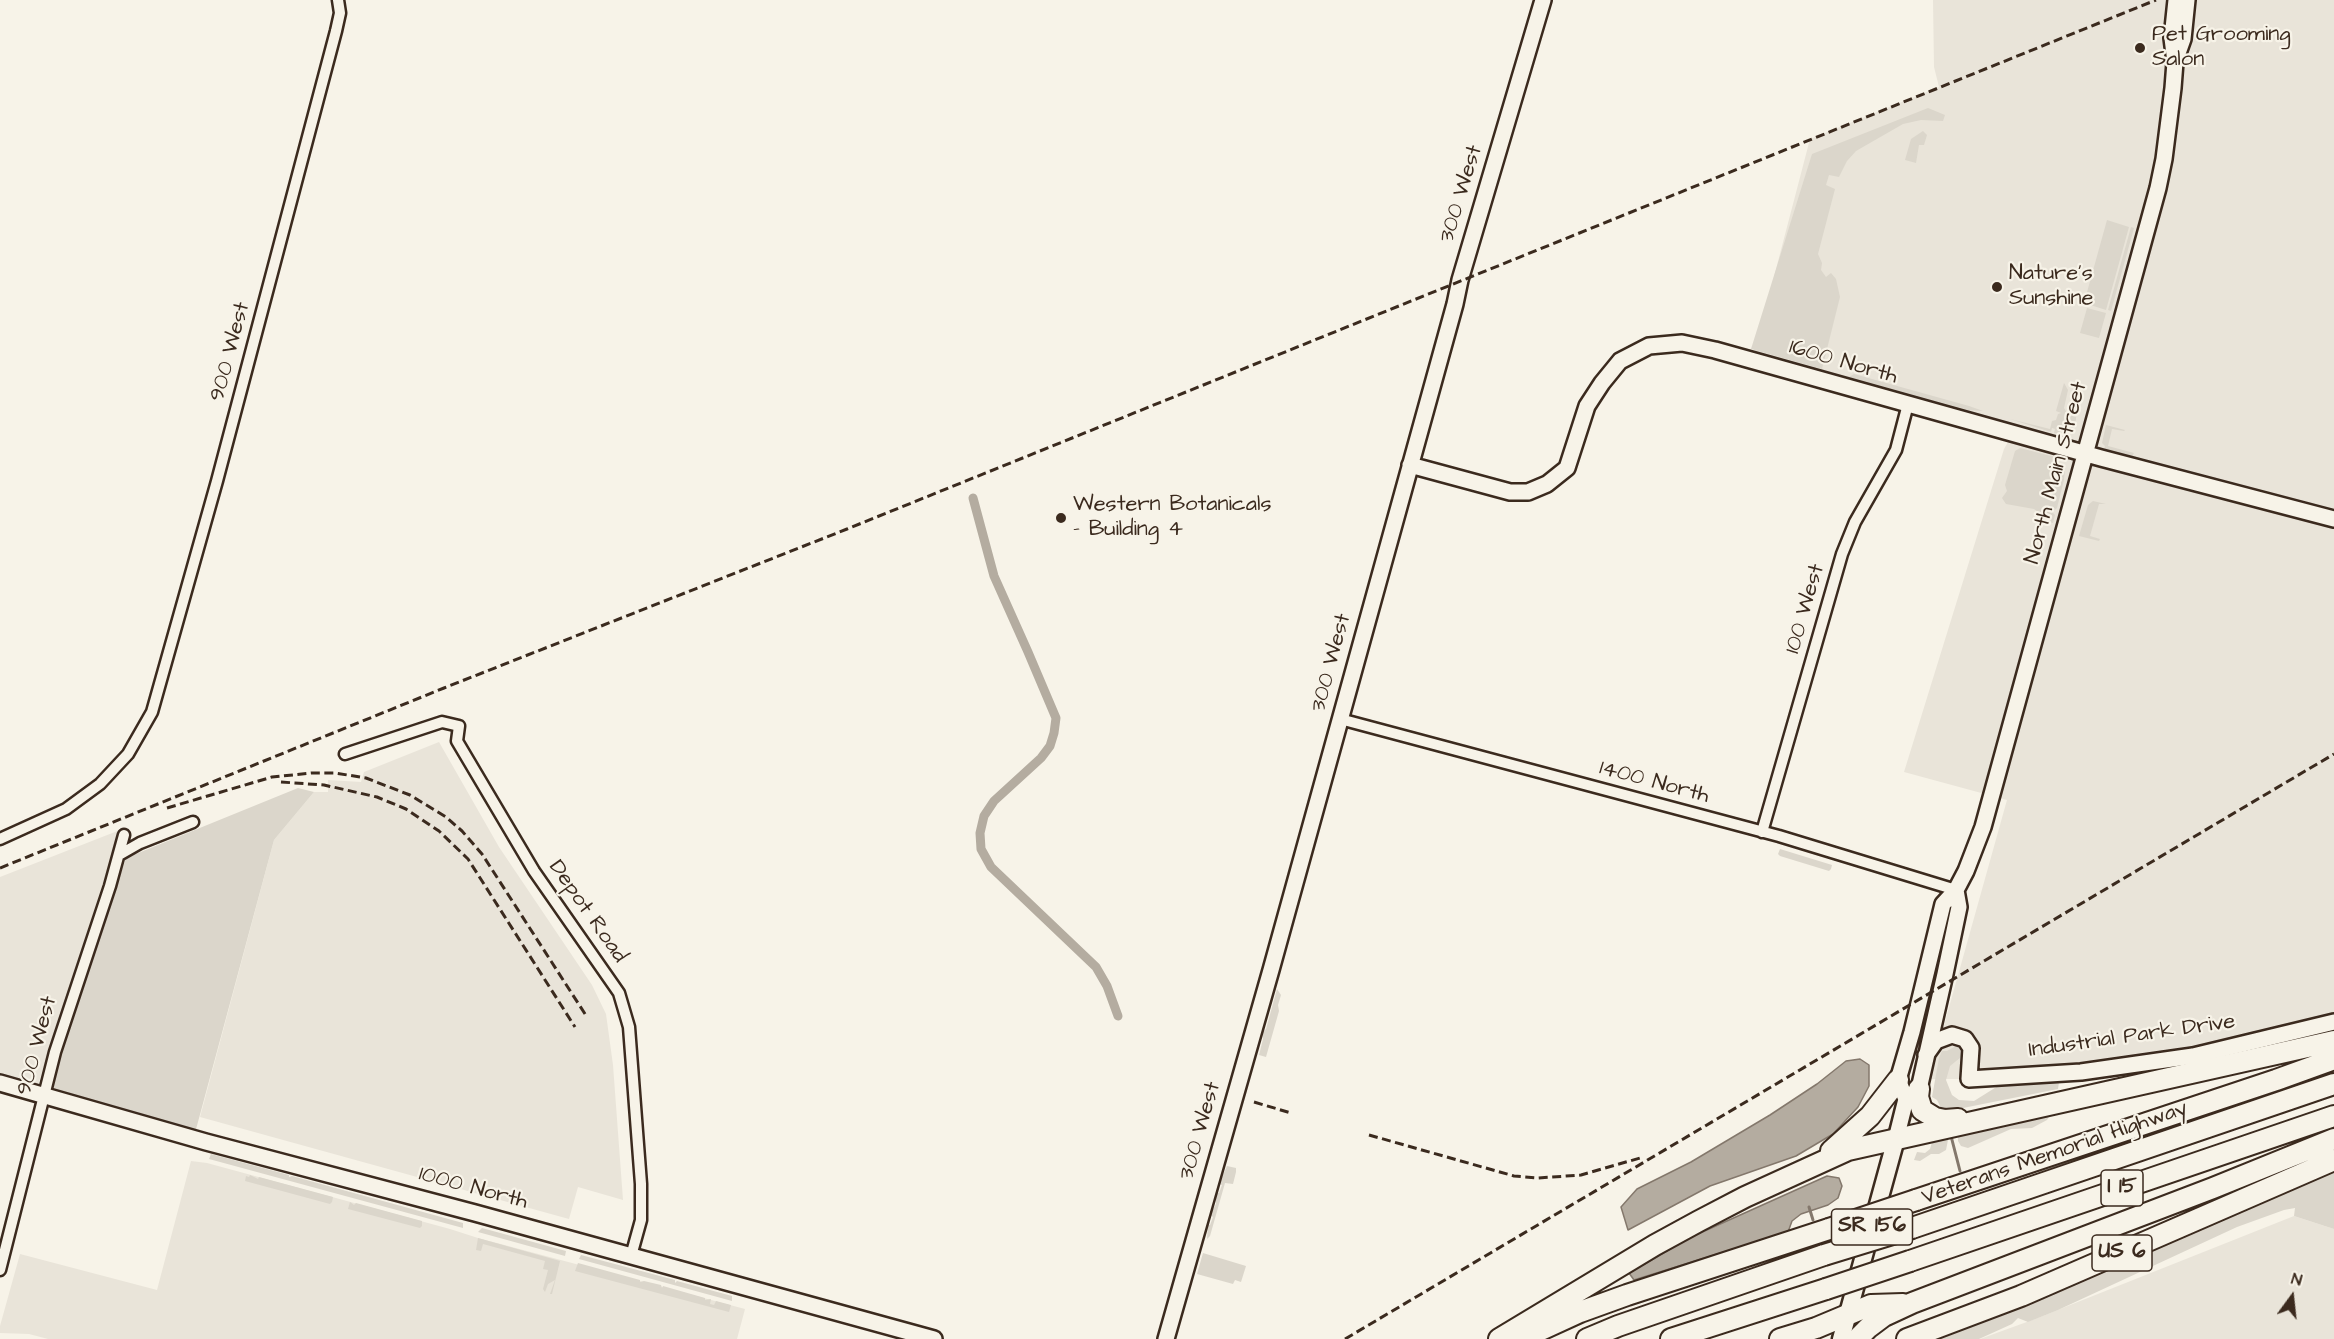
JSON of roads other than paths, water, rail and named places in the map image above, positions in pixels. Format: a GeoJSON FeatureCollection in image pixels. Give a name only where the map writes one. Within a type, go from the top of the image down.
{"type":"FeatureCollection","features":[{"type":"Feature","properties":{"kind":"highway"},"geometry":{"type":"LineString","coordinates":[[1499,1339],[1655,1245],[1744,1197],[1857,1147],[2334,1041]]}},
{"type":"Feature","properties":{"kind":"highway"},"geometry":{"type":"LineString","coordinates":[[1521,1339],[1580,1312],[1628,1295],[2334,1059]]}},
{"type":"Feature","properties":{"kind":"highway"},"geometry":{"type":"LineString","coordinates":[[1813,1166],[1841,1144],[1870,1116],[1898,1080]]}},
{"type":"Feature","properties":{"kind":"highway","name":"Veterans Memorial Highway"},"geometry":{"type":"LineString","coordinates":[[1587,1339],[1618,1326],[1824,1255],[1912,1228],[2334,1084]]}},
{"type":"Feature","properties":{"kind":"highway"},"geometry":{"type":"LineString","coordinates":[[1913,1094],[1918,1097],[1922,1110],[1935,1118],[1945,1120],[1994,1116]]}},
{"type":"Feature","properties":{"kind":"highway","name":"I 15"},"geometry":{"type":"LineString","coordinates":[[1671,1339],[1910,1261],[2334,1116]]}},
{"type":"Feature","properties":{"kind":"highway"},"geometry":{"type":"LineString","coordinates":[[1857,1339],[1879,1320],[1912,1303],[2334,1139]]}},
{"type":"Feature","properties":{"kind":"highway","name":"US 6"},"geometry":{"type":"LineString","coordinates":[[1907,1339],[2021,1296],[2334,1160]]}},
{"type":"Feature","properties":{"kind":"highway"},"geometry":{"type":"LineString","coordinates":[[1780,1339],[1871,1305],[1912,1303]]}},
{"type":"Feature","properties":{"kind":"main road","name":"North Main Street"},"geometry":{"type":"LineString","coordinates":[[1841,1339],[1896,1139]]}},
{"type":"Feature","properties":{"kind":"street","name":"900 West"},"geometry":{"type":"LineString","coordinates":[[0,839],[66,809],[100,784],[128,754],[152,712],[217,481],[333,43],[340,13],[338,0]]}},
{"type":"Feature","properties":{"kind":"street","name":"300 West"},"geometry":{"type":"LineString","coordinates":[[1166,1339],[1464,266],[1543,0]]}},
{"type":"Feature","properties":{"kind":"street","name":"North Main Street"},"geometry":{"type":"LineString","coordinates":[[2175,62],[2172,38],[2176,0]]}},
{"type":"Feature","properties":{"kind":"street","name":"North Main Street"},"geometry":{"type":"LineString","coordinates":[[1898,1080],[1912,1032],[1942,904],[1956,890],[1983,827],[2158,188],[2164,159],[2175,62],[2183,39],[2187,0]]}},
{"type":"Feature","properties":{"kind":"street","name":"1600 North"},"geometry":{"type":"LineString","coordinates":[[1410,465],[1510,492],[1528,492],[1547,484],[1567,468],[1587,406],[1620,361],[1649,346],[1682,343],[1715,350],[2086,454],[2334,519]]}},
{"type":"Feature","properties":{"kind":"street","name":"100 West"},"geometry":{"type":"LineString","coordinates":[[1762,832],[1842,554],[1855,522],[1896,450],[1908,404]]}},
{"type":"Feature","properties":{"kind":"street","name":"1400 North"},"geometry":{"type":"LineString","coordinates":[[1340,719],[1762,832],[1956,890]]}},
{"type":"Feature","properties":{"kind":"street","name":"Depot Road"},"geometry":{"type":"LineString","coordinates":[[345,754],[442,722],[459,726],[457,741],[534,871],[619,993],[629,1028],[641,1184],[641,1220],[631,1256]]}},
{"type":"Feature","properties":{"kind":"street"},"geometry":{"type":"LineString","coordinates":[[119,855],[140,843],[193,822]]}},
{"type":"Feature","properties":{"kind":"street","name":"900 West"},"geometry":{"type":"LineString","coordinates":[[0,1270],[65,1019],[124,836]]}},
{"type":"Feature","properties":{"kind":"street","name":"North Main Street"},"geometry":{"type":"LineString","coordinates":[[1896,1139],[1926,1054],[1959,907],[1956,890]]}},
{"type":"Feature","properties":{"kind":"street","name":"Industrial Park Drive"},"geometry":{"type":"LineString","coordinates":[[1926,1054],[1936,1041],[1952,1035],[1962,1037],[1971,1048],[1969,1079],[2081,1072],[2193,1056],[2334,1023]]}},
{"type":"Feature","properties":{"kind":"street"},"geometry":{"type":"LineString","coordinates":[[1898,1080],[1913,1094]]}},
{"type":"Feature","properties":{"kind":"street","name":"1000 North"},"geometry":{"type":"LineString","coordinates":[[0,1083],[206,1142],[933,1339]]}},
{"type":"Feature","properties":{"kind":"waterway"},"geometry":{"type":"LineString","coordinates":[[973,498],[994,576],[1056,718],[1050,746],[1041,758],[994,801],[984,816],[980,833],[981,849],[991,867],[1096,967],[1107,986],[1118,1016]]}},
{"type":"Feature","properties":{"kind":"waterway"},"geometry":{"type":"LineString","coordinates":[[1951,1136],[1960,1171]]}},
{"type":"Feature","properties":{"kind":"waterway"},"geometry":{"type":"LineString","coordinates":[[1809,1207],[1813,1220]]}},
{"type":"Feature","properties":{"kind":"railway"},"geometry":{"type":"LineString","coordinates":[[0,868],[444,688],[847,529],[2156,0]]}},
{"type":"Feature","properties":{"kind":"railway"},"geometry":{"type":"LineString","coordinates":[[1345,1339],[2334,754]]}},
{"type":"Feature","properties":{"kind":"railway"},"geometry":{"type":"LineString","coordinates":[[167,808],[272,777],[312,773],[335,773],[366,778],[410,795],[446,817],[482,854],[587,1017]]}},
{"type":"Feature","properties":{"kind":"railway"},"geometry":{"type":"LineString","coordinates":[[281,782],[324,785],[377,797],[406,809],[439,831],[468,859],[575,1027]]}},
{"type":"Feature","properties":{"kind":"railway"},"geometry":{"type":"LineString","coordinates":[[1254,1102],[1291,1113]]}},
{"type":"Feature","properties":{"kind":"railway"},"geometry":{"type":"LineString","coordinates":[[1369,1135],[1514,1176],[1538,1178],[1581,1175],[1640,1158]]}},
{"type":"Feature","properties":{"kind":"place","name":"Pet Grooming Salon"},"geometry":{"type":"Point","coordinates":[2140,48]}},
{"type":"Feature","properties":{"kind":"place","name":"Nature's Sunshine"},"geometry":{"type":"Point","coordinates":[1997,287]}},
{"type":"Feature","properties":{"kind":"place","name":"Western Botanicals - Building 4"},"geometry":{"type":"Point","coordinates":[1061,518]}}]}
